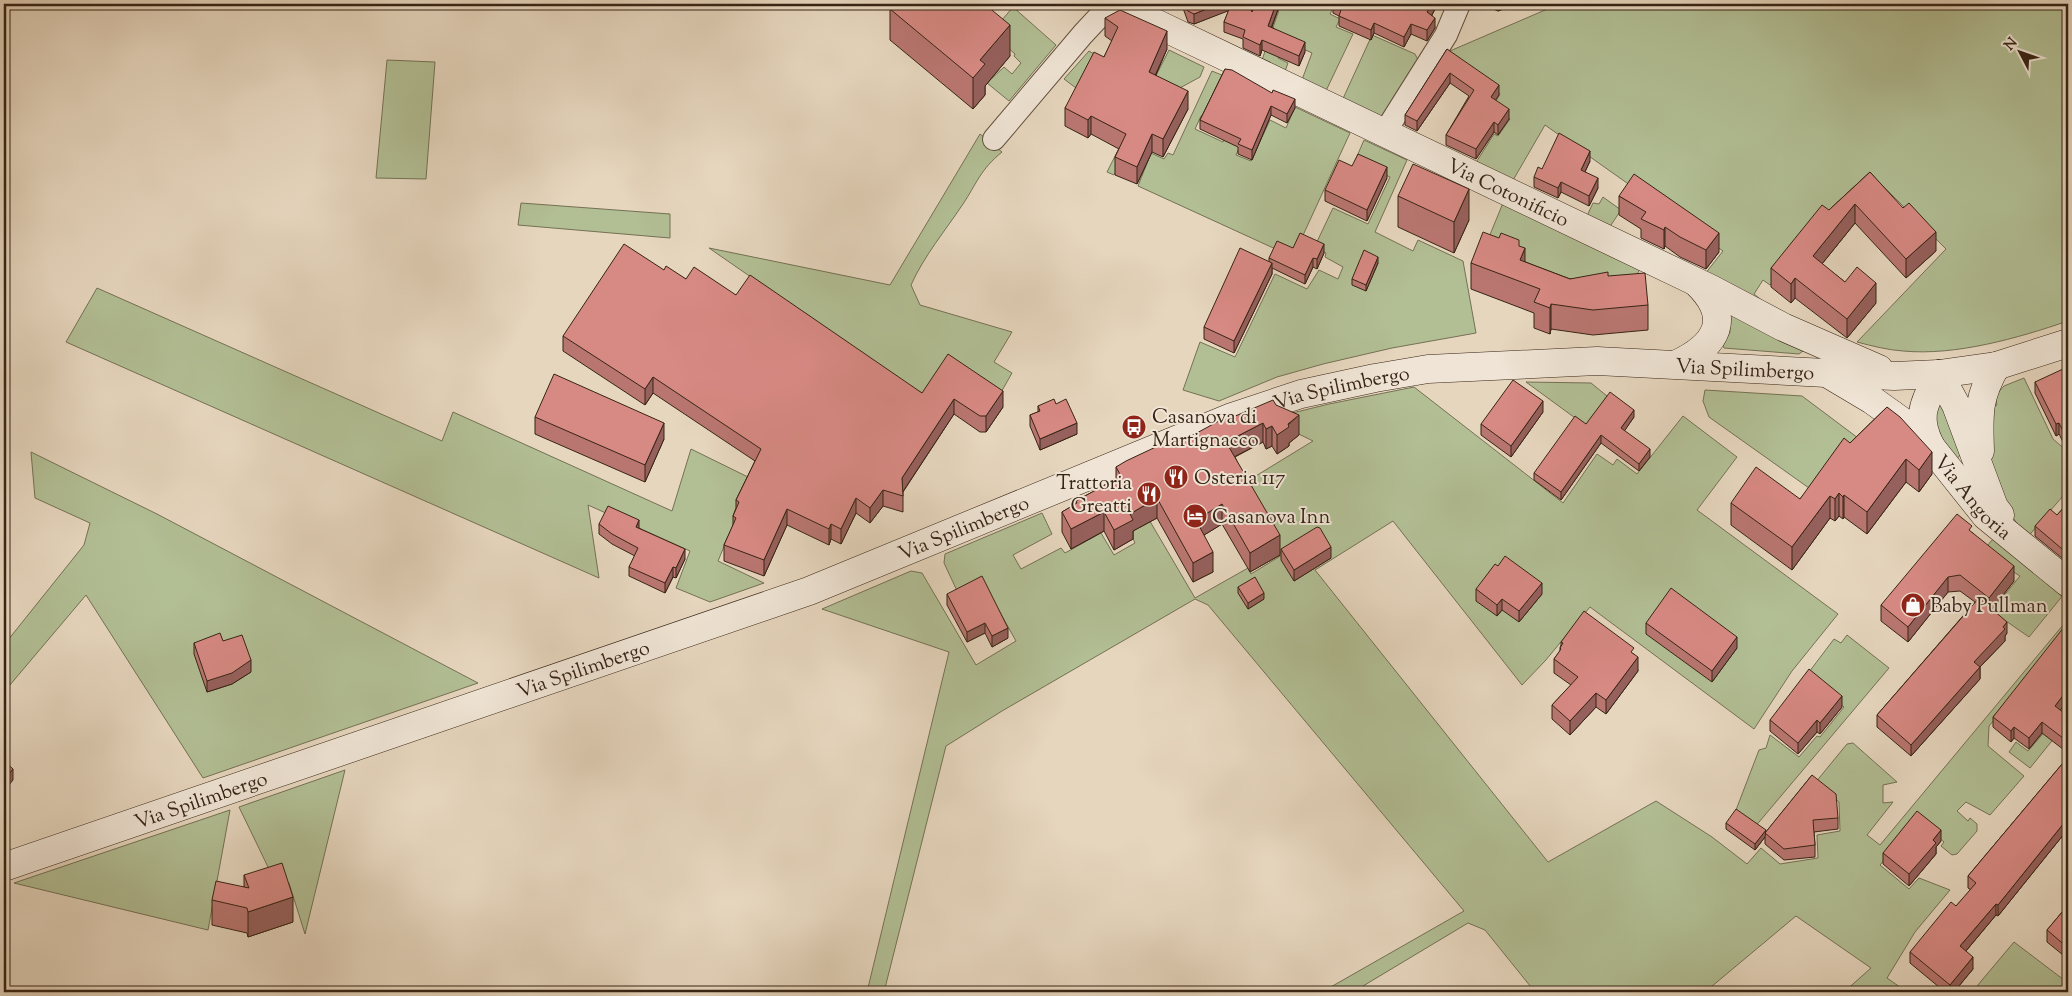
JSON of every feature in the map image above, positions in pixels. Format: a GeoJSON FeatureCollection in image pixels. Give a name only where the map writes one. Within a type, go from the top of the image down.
{"type":"FeatureCollection","features":[{"type":"Feature","properties":{"kind":"main road","name":"Via Cotonificio"},"geometry":{"type":"LineString","coordinates":[[1124,4],[1153,22],[1696,282],[1783,327],[1894,376]]}},
{"type":"Feature","properties":{"kind":"main road"},"geometry":{"type":"LineString","coordinates":[[1677,364],[1703,349],[1715,335],[1716,308],[1709,295],[1696,282]]}},
{"type":"Feature","properties":{"kind":"main road","name":"Via Spilimbergo"},"geometry":{"type":"LineString","coordinates":[[4,867],[809,591],[1232,417],[1301,394],[1375,378],[1472,366],[1597,361],[1894,376],[1939,374],[1996,366],[2068,343]]}},
{"type":"Feature","properties":{"kind":"main road","name":"Via Angoria"},"geometry":{"type":"LineString","coordinates":[[1980,470],[1979,407],[1985,385],[1996,366]]}},
{"type":"Feature","properties":{"kind":"main road","name":"Via Angoria"},"geometry":{"type":"LineString","coordinates":[[1826,373],[1898,418],[1931,447],[1986,516],[2068,583]]}},
{"type":"Feature","properties":{"kind":"main road","name":"Via Angoria"},"geometry":{"type":"LineString","coordinates":[[1931,447],[1922,430],[1923,412],[1927,397],[1939,374]]}},
{"type":"Feature","properties":{"kind":"main road","name":"Via Angoria"},"geometry":{"type":"LineString","coordinates":[[1939,374],[1956,405],[1994,507],[2019,543]]}},
{"type":"Feature","properties":{"kind":"street"},"geometry":{"type":"LineString","coordinates":[[994,139],[1083,34],[1111,4]]}},
{"type":"Feature","properties":{"kind":"street"},"geometry":{"type":"LineString","coordinates":[[1385,132],[1446,35],[1459,4]]}},
{"type":"Feature","properties":{"kind":"green space"},"geometry":{"type":"Polygon","coordinates":[[[1281,4],[1294,7],[1296,4],[1335,4],[1330,14],[1340,19],[1336,27],[1353,34],[1324,95],[1305,87],[1303,77],[1312,53],[1286,41],[1278,58],[1288,63],[1283,77],[1260,66],[1281,4]]]}},
{"type":"Feature","properties":{"kind":"green space"},"geometry":{"type":"Polygon","coordinates":[[[1559,4],[2068,4],[2068,321],[2029,334],[1987,344],[1944,351],[1897,350],[1857,342],[1946,249],[1878,181],[1822,220],[1770,285],[1763,280],[1754,294],[1764,302],[1705,274],[1723,251],[1545,125],[1512,182],[1475,164],[1494,134],[1498,136],[1510,119],[1493,106],[1500,94],[1443,54],[1559,4]]]}},
{"type":"Feature","properties":{"kind":"green space"},"geometry":{"type":"Polygon","coordinates":[[[1013,7],[1056,45],[1009,101],[987,83],[1004,67],[1012,74],[1021,63],[1014,56],[1015,54],[991,33],[1013,7]]]}},
{"type":"Feature","properties":{"kind":"green space"},"geometry":{"type":"Polygon","coordinates":[[[1372,35],[1415,54],[1419,62],[1382,122],[1341,103],[1372,35]]]}},
{"type":"Feature","properties":{"kind":"green space"},"geometry":{"type":"Polygon","coordinates":[[[1169,50],[1204,67],[1200,77],[1167,95],[1154,94],[1114,175],[1107,172],[1169,50]]]}},
{"type":"Feature","properties":{"kind":"green space"},"geometry":{"type":"Polygon","coordinates":[[[1089,51],[1149,87],[1080,91],[1064,79],[1089,51]]]}},
{"type":"Feature","properties":{"kind":"green space"},"geometry":{"type":"Polygon","coordinates":[[[387,60],[435,62],[426,179],[376,178],[387,60]]]}},
{"type":"Feature","properties":{"kind":"green space"},"geometry":{"type":"Polygon","coordinates":[[[1212,71],[1224,76],[1195,129],[1223,142],[1228,131],[1243,139],[1236,155],[1251,161],[1270,120],[1286,128],[1295,107],[1350,133],[1293,257],[1138,186],[1151,153],[1164,159],[1168,153],[1173,155],[1212,71]]]}},
{"type":"Feature","properties":{"kind":"green space"},"geometry":{"type":"Polygon","coordinates":[[[980,134],[1002,152],[979,177],[963,204],[928,254],[911,285],[920,305],[1012,332],[994,362],[1012,373],[1000,394],[924,397],[709,248],[890,285],[980,134]]]}},
{"type":"Feature","properties":{"kind":"green space"},"geometry":{"type":"Polygon","coordinates":[[[1364,140],[1407,160],[1375,232],[1413,251],[1418,240],[1463,261],[1476,333],[1392,348],[1323,364],[1277,377],[1219,401],[1183,390],[1200,342],[1235,357],[1275,274],[1307,289],[1319,270],[1338,279],[1343,267],[1325,257],[1326,253],[1315,246],[1333,208],[1368,224],[1390,177],[1355,161],[1364,140]]]}},
{"type":"Feature","properties":{"kind":"green space"},"geometry":{"type":"Polygon","coordinates":[[[1603,197],[1621,210],[1609,228],[1586,218],[1593,203],[1599,204],[1603,197]]]}},
{"type":"Feature","properties":{"kind":"green space"},"geometry":{"type":"Polygon","coordinates":[[[521,203],[670,214],[670,238],[518,225],[521,203]]]}},
{"type":"Feature","properties":{"kind":"green space"},"geometry":{"type":"Polygon","coordinates":[[[1503,203],[1640,269],[1635,278],[1611,299],[1503,252],[1482,254],[1503,203]]]}},
{"type":"Feature","properties":{"kind":"green space"},"geometry":{"type":"Polygon","coordinates":[[[97,288],[442,441],[453,412],[672,511],[691,449],[752,479],[718,561],[764,583],[710,602],[676,588],[690,551],[588,505],[599,578],[66,342],[97,288]]]}},
{"type":"Feature","properties":{"kind":"green space"},"geometry":{"type":"Polygon","coordinates":[[[1730,314],[1802,348],[1803,351],[1799,354],[1724,348],[1723,346],[1730,332],[1730,314]]]}},
{"type":"Feature","properties":{"kind":"green space"},"geometry":{"type":"Polygon","coordinates":[[[2024,378],[2053,439],[2068,452],[2068,490],[2026,539],[2005,504],[1990,467],[1989,408],[1997,405],[1995,396],[2004,386],[2024,378]]]}},
{"type":"Feature","properties":{"kind":"green space"},"geometry":{"type":"Polygon","coordinates":[[[1526,382],[1591,383],[1607,396],[1586,426],[1526,382]]]}},
{"type":"Feature","properties":{"kind":"green space"},"geometry":{"type":"Polygon","coordinates":[[[1414,387],[1563,503],[1597,454],[1613,465],[1617,459],[1637,474],[1683,416],[1737,457],[1697,510],[1838,614],[1792,671],[1754,729],[1590,607],[1545,661],[1522,685],[1393,521],[1315,570],[1548,862],[1656,801],[1712,837],[1747,864],[1761,848],[1780,864],[1818,858],[1817,835],[1840,831],[1839,802],[1815,783],[1847,744],[1853,743],[1897,782],[1883,785],[1883,803],[1893,802],[1867,835],[1880,845],[2068,619],[2068,629],[2035,670],[2068,697],[2068,721],[2030,768],[2009,752],[2016,742],[2028,751],[2059,715],[2023,686],[1989,726],[1988,746],[2024,776],[1990,815],[1966,802],[1957,811],[1968,821],[1970,818],[1977,824],[1977,831],[1957,854],[1952,855],[1941,846],[1944,842],[1918,820],[1880,865],[1909,889],[1919,878],[1950,890],[1915,932],[1887,978],[1907,992],[1844,992],[1871,968],[1796,916],[1705,992],[1535,992],[1485,930],[1468,923],[1353,992],[1322,992],[1464,911],[1208,605],[1195,599],[1002,711],[946,746],[884,992],[867,992],[949,652],[822,609],[911,571],[922,573],[976,665],[1016,641],[984,584],[959,595],[944,563],[945,554],[1042,513],[1052,534],[1013,555],[1021,569],[1061,548],[1065,553],[1101,533],[1114,555],[1135,543],[1129,529],[1148,518],[1195,598],[1248,568],[1251,574],[1282,555],[1241,485],[1313,441],[1268,419],[1329,404],[1414,387]]]}},
{"type":"Feature","properties":{"kind":"green space"},"geometry":{"type":"Polygon","coordinates":[[[1705,390],[1802,396],[1866,444],[1816,493],[1709,417],[1703,401],[1705,390]]]}},
{"type":"Feature","properties":{"kind":"green space"},"geometry":{"type":"Polygon","coordinates":[[[1937,395],[1961,454],[1956,460],[1952,460],[1930,411],[1937,395]]]}},
{"type":"Feature","properties":{"kind":"green space"},"geometry":{"type":"Polygon","coordinates":[[[31,452],[157,514],[478,683],[203,778],[86,595],[4,692],[4,645],[84,545],[90,523],[35,498],[31,452]]]}},
{"type":"Feature","properties":{"kind":"green space"},"geometry":{"type":"Polygon","coordinates":[[[1993,539],[2064,594],[2029,637],[1973,598],[1979,591],[1997,604],[2020,576],[1982,552],[1993,539]]]}},
{"type":"Feature","properties":{"kind":"green space"},"geometry":{"type":"Polygon","coordinates":[[[1847,635],[1889,668],[1754,828],[1736,810],[1759,750],[1766,748],[1770,735],[1799,757],[1817,736],[1820,737],[1844,707],[1806,676],[1834,639],[1841,643],[1847,635]]]}},
{"type":"Feature","properties":{"kind":"green space"},"geometry":{"type":"Polygon","coordinates":[[[345,770],[305,934],[289,883],[268,867],[239,807],[345,770]]]}},
{"type":"Feature","properties":{"kind":"green space"},"geometry":{"type":"Polygon","coordinates":[[[230,810],[208,930],[14,883],[230,810]]]}},
{"type":"Feature","properties":{"kind":"green space"},"geometry":{"type":"Polygon","coordinates":[[[2014,942],[2068,983],[2068,992],[1972,992],[2014,942]]]}},
{"type":"Feature","properties":{"kind":"building"},"geometry":{"type":"Polygon","coordinates":[[[894,4],[989,4],[987,6],[1010,25],[980,60],[985,64],[973,78],[890,9],[894,4]]]}},
{"type":"Feature","properties":{"kind":"building"},"geometry":{"type":"Polygon","coordinates":[[[1186,4],[1219,4],[1194,14],[1188,11],[1186,4]]]}},
{"type":"Feature","properties":{"kind":"building"},"geometry":{"type":"Polygon","coordinates":[[[1231,4],[1248,4],[1252,12],[1255,4],[1276,4],[1268,26],[1305,42],[1299,56],[1262,40],[1260,45],[1243,37],[1245,30],[1224,22],[1231,4]]]}},
{"type":"Feature","properties":{"kind":"building"},"geometry":{"type":"Polygon","coordinates":[[[1335,4],[1432,4],[1427,12],[1435,18],[1427,30],[1411,24],[1404,37],[1374,23],[1371,30],[1339,16],[1342,7],[1335,4]]]}},
{"type":"Feature","properties":{"kind":"building"},"geometry":{"type":"Polygon","coordinates":[[[1120,10],[1167,31],[1149,72],[1188,91],[1163,139],[1152,134],[1137,167],[1115,157],[1126,134],[1091,116],[1088,120],[1065,108],[1094,52],[1104,57],[1118,27],[1105,18],[1120,10]]]}},
{"type":"Feature","properties":{"kind":"building"},"geometry":{"type":"Polygon","coordinates":[[[1447,49],[1499,85],[1491,97],[1509,109],[1498,125],[1494,122],[1476,149],[1446,135],[1474,90],[1450,73],[1417,121],[1405,115],[1447,49]]]}},
{"type":"Feature","properties":{"kind":"building"},"geometry":{"type":"Polygon","coordinates":[[[1225,69],[1232,70],[1272,93],[1273,90],[1295,99],[1287,114],[1271,106],[1252,150],[1238,144],[1241,139],[1200,120],[1225,69]]]}},
{"type":"Feature","properties":{"kind":"building"},"geometry":{"type":"Polygon","coordinates":[[[1559,133],[1590,151],[1581,170],[1598,178],[1589,196],[1561,182],[1558,188],[1534,177],[1538,167],[1542,169],[1559,133]]]}},
{"type":"Feature","properties":{"kind":"building"},"geometry":{"type":"Polygon","coordinates":[[[1358,154],[1387,167],[1367,210],[1325,190],[1339,160],[1352,166],[1358,154]]]}},
{"type":"Feature","properties":{"kind":"building"},"geometry":{"type":"Polygon","coordinates":[[[1413,164],[1469,189],[1454,222],[1398,196],[1413,164]]]}},
{"type":"Feature","properties":{"kind":"building"},"geometry":{"type":"Polygon","coordinates":[[[1870,172],[1903,208],[1909,203],[1936,232],[1906,259],[1855,204],[1813,256],[1845,282],[1857,267],[1876,283],[1847,319],[1795,278],[1791,284],[1771,268],[1822,205],[1829,210],[1870,172]]]}},
{"type":"Feature","properties":{"kind":"building"},"geometry":{"type":"Polygon","coordinates":[[[1634,174],[1719,233],[1706,250],[1665,227],[1664,230],[1641,219],[1646,212],[1619,196],[1634,174]]]}},
{"type":"Feature","properties":{"kind":"building"},"geometry":{"type":"Polygon","coordinates":[[[1483,232],[1499,238],[1501,233],[1519,240],[1519,246],[1525,248],[1520,260],[1570,279],[1608,272],[1608,276],[1645,273],[1648,305],[1593,310],[1551,304],[1550,308],[1534,302],[1540,289],[1471,263],[1483,232]]]}},
{"type":"Feature","properties":{"kind":"building"},"geometry":{"type":"Polygon","coordinates":[[[1300,233],[1324,244],[1317,259],[1313,258],[1305,275],[1269,258],[1277,241],[1293,248],[1300,233]]]}},
{"type":"Feature","properties":{"kind":"building"},"geometry":{"type":"Polygon","coordinates":[[[624,244],[664,270],[666,266],[686,279],[694,267],[736,295],[750,275],[922,393],[948,354],[1003,391],[986,416],[980,416],[954,399],[902,478],[903,496],[883,490],[870,508],[856,498],[841,529],[831,524],[829,529],[787,509],[764,560],[724,545],[736,518],[733,516],[739,502],[736,500],[761,449],[653,377],[645,389],[563,336],[624,244]]]}},
{"type":"Feature","properties":{"kind":"building"},"geometry":{"type":"Polygon","coordinates":[[[1240,248],[1272,263],[1234,341],[1204,327],[1240,248]]]}},
{"type":"Feature","properties":{"kind":"building"},"geometry":{"type":"Polygon","coordinates":[[[1364,250],[1378,257],[1366,285],[1352,279],[1364,250]]]}},
{"type":"Feature","properties":{"kind":"building"},"geometry":{"type":"Polygon","coordinates":[[[2063,369],[2068,381],[2068,433],[2065,435],[2059,423],[2056,424],[2035,382],[2063,369]]]}},
{"type":"Feature","properties":{"kind":"building"},"geometry":{"type":"Polygon","coordinates":[[[554,374],[664,423],[645,465],[535,417],[554,374]]]}},
{"type":"Feature","properties":{"kind":"building"},"geometry":{"type":"Polygon","coordinates":[[[1513,380],[1543,401],[1511,446],[1481,424],[1513,380]]]}},
{"type":"Feature","properties":{"kind":"building"},"geometry":{"type":"Polygon","coordinates":[[[1610,392],[1634,410],[1621,428],[1650,449],[1639,464],[1601,435],[1561,492],[1534,473],[1575,416],[1586,424],[1610,392]]]}},
{"type":"Feature","properties":{"kind":"building"},"geometry":{"type":"Polygon","coordinates":[[[1054,399],[1056,404],[1066,399],[1077,423],[1040,439],[1030,415],[1040,411],[1038,406],[1054,399]]]}},
{"type":"Feature","properties":{"kind":"building"},"geometry":{"type":"Polygon","coordinates":[[[1273,400],[1276,405],[1299,415],[1288,424],[1289,427],[1277,435],[1272,426],[1266,429],[1263,423],[1226,442],[1280,535],[1250,553],[1222,504],[1196,520],[1213,552],[1193,563],[1157,498],[1130,514],[1133,520],[1114,530],[1104,512],[1071,529],[1062,512],[1077,503],[1076,501],[1121,476],[1116,467],[1177,437],[1180,442],[1232,414],[1233,417],[1273,400]]]}},
{"type":"Feature","properties":{"kind":"building"},"geometry":{"type":"Polygon","coordinates":[[[1887,407],[1900,417],[1932,452],[1919,470],[1906,459],[1867,512],[1844,495],[1843,497],[1839,493],[1835,499],[1830,496],[1792,547],[1731,503],[1756,467],[1800,499],[1844,438],[1850,443],[1887,407]]]}},
{"type":"Feature","properties":{"kind":"building"},"geometry":{"type":"Polygon","coordinates":[[[2068,503],[2068,554],[2035,526],[2050,509],[2057,515],[2068,503]]]}},
{"type":"Feature","properties":{"kind":"building"},"geometry":{"type":"Polygon","coordinates":[[[608,506],[639,520],[636,527],[685,549],[676,568],[673,567],[665,583],[629,567],[638,548],[612,534],[599,524],[608,506]]]}},
{"type":"Feature","properties":{"kind":"building"},"geometry":{"type":"Polygon","coordinates":[[[1957,514],[1972,526],[1969,530],[2014,566],[1989,598],[1960,575],[1948,577],[1908,627],[1881,605],[1957,514]]]}},
{"type":"Feature","properties":{"kind":"building"},"geometry":{"type":"Polygon","coordinates":[[[1317,527],[1320,528],[1331,547],[1294,570],[1281,549],[1317,527]]]}},
{"type":"Feature","properties":{"kind":"building"},"geometry":{"type":"Polygon","coordinates":[[[1505,556],[1542,583],[1519,611],[1502,599],[1497,605],[1476,589],[1495,564],[1498,566],[1505,556]]]}},
{"type":"Feature","properties":{"kind":"building"},"geometry":{"type":"Polygon","coordinates":[[[982,576],[1008,628],[992,636],[985,623],[967,632],[947,594],[982,576]]]}},
{"type":"Feature","properties":{"kind":"building"},"geometry":{"type":"Polygon","coordinates":[[[1255,577],[1264,593],[1248,603],[1238,587],[1255,577]]]}},
{"type":"Feature","properties":{"kind":"building"},"geometry":{"type":"Polygon","coordinates":[[[1671,588],[1737,637],[1712,671],[1646,623],[1671,588]]]}},
{"type":"Feature","properties":{"kind":"building"},"geometry":{"type":"Polygon","coordinates":[[[1979,598],[2007,622],[2003,627],[2005,629],[1974,662],[1980,667],[1911,745],[1877,715],[1979,598]]]}},
{"type":"Feature","properties":{"kind":"building"},"geometry":{"type":"Polygon","coordinates":[[[1584,611],[1634,648],[1631,652],[1638,657],[1606,700],[1596,693],[1570,721],[1552,705],[1578,677],[1554,659],[1561,649],[1563,643],[1561,642],[1584,611]]]}},
{"type":"Feature","properties":{"kind":"building"},"geometry":{"type":"Polygon","coordinates":[[[2064,627],[2068,630],[2068,689],[2055,706],[2068,716],[2068,742],[2042,722],[2029,738],[2014,727],[2011,731],[1993,717],[2064,627]]]}},
{"type":"Feature","properties":{"kind":"building"},"geometry":{"type":"Polygon","coordinates":[[[220,633],[223,641],[242,635],[251,660],[232,673],[207,681],[194,643],[220,633]]]}},
{"type":"Feature","properties":{"kind":"building"},"geometry":{"type":"Polygon","coordinates":[[[1809,669],[1842,696],[1820,723],[1817,720],[1798,743],[1770,720],[1809,669]]]}},
{"type":"Feature","properties":{"kind":"building"},"geometry":{"type":"Polygon","coordinates":[[[2068,757],[2068,818],[1998,905],[1996,904],[1960,946],[1973,957],[1950,985],[1910,952],[1951,902],[1956,906],[1976,883],[1968,876],[2068,757]]]}},
{"type":"Feature","properties":{"kind":"building"},"geometry":{"type":"Polygon","coordinates":[[[4,761],[13,769],[4,780],[4,761]]]}},
{"type":"Feature","properties":{"kind":"building"},"geometry":{"type":"Polygon","coordinates":[[[1812,775],[1836,794],[1838,818],[1813,820],[1815,845],[1784,849],[1765,833],[1812,775]]]}},
{"type":"Feature","properties":{"kind":"building"},"geometry":{"type":"Polygon","coordinates":[[[1736,809],[1766,830],[1755,844],[1726,823],[1736,809]]]}},
{"type":"Feature","properties":{"kind":"building"},"geometry":{"type":"Polygon","coordinates":[[[1917,811],[1941,830],[1933,840],[1936,843],[1909,874],[1883,853],[1917,811]]]}},
{"type":"Feature","properties":{"kind":"building"},"geometry":{"type":"Polygon","coordinates":[[[282,863],[293,897],[248,912],[247,908],[212,900],[216,881],[249,888],[244,875],[282,863]]]}},
{"type":"Feature","properties":{"kind":"building"},"geometry":{"type":"Polygon","coordinates":[[[2068,905],[2068,948],[2047,930],[2068,905]]]}},
{"type":"Feature","properties":{"kind":"place","name":"Casanova di Martignacco"},"geometry":{"type":"Point","coordinates":[1134,427]}},
{"type":"Feature","properties":{"kind":"place","name":"Osteria 117"},"geometry":{"type":"Point","coordinates":[1176,477]}},
{"type":"Feature","properties":{"kind":"place","name":"Trattoria Greatti"},"geometry":{"type":"Point","coordinates":[1149,494]}},
{"type":"Feature","properties":{"kind":"place","name":"Casanova Inn"},"geometry":{"type":"Point","coordinates":[1195,516]}},
{"type":"Feature","properties":{"kind":"place","name":"Baby Pullman"},"geometry":{"type":"Point","coordinates":[1913,605]}}]}
